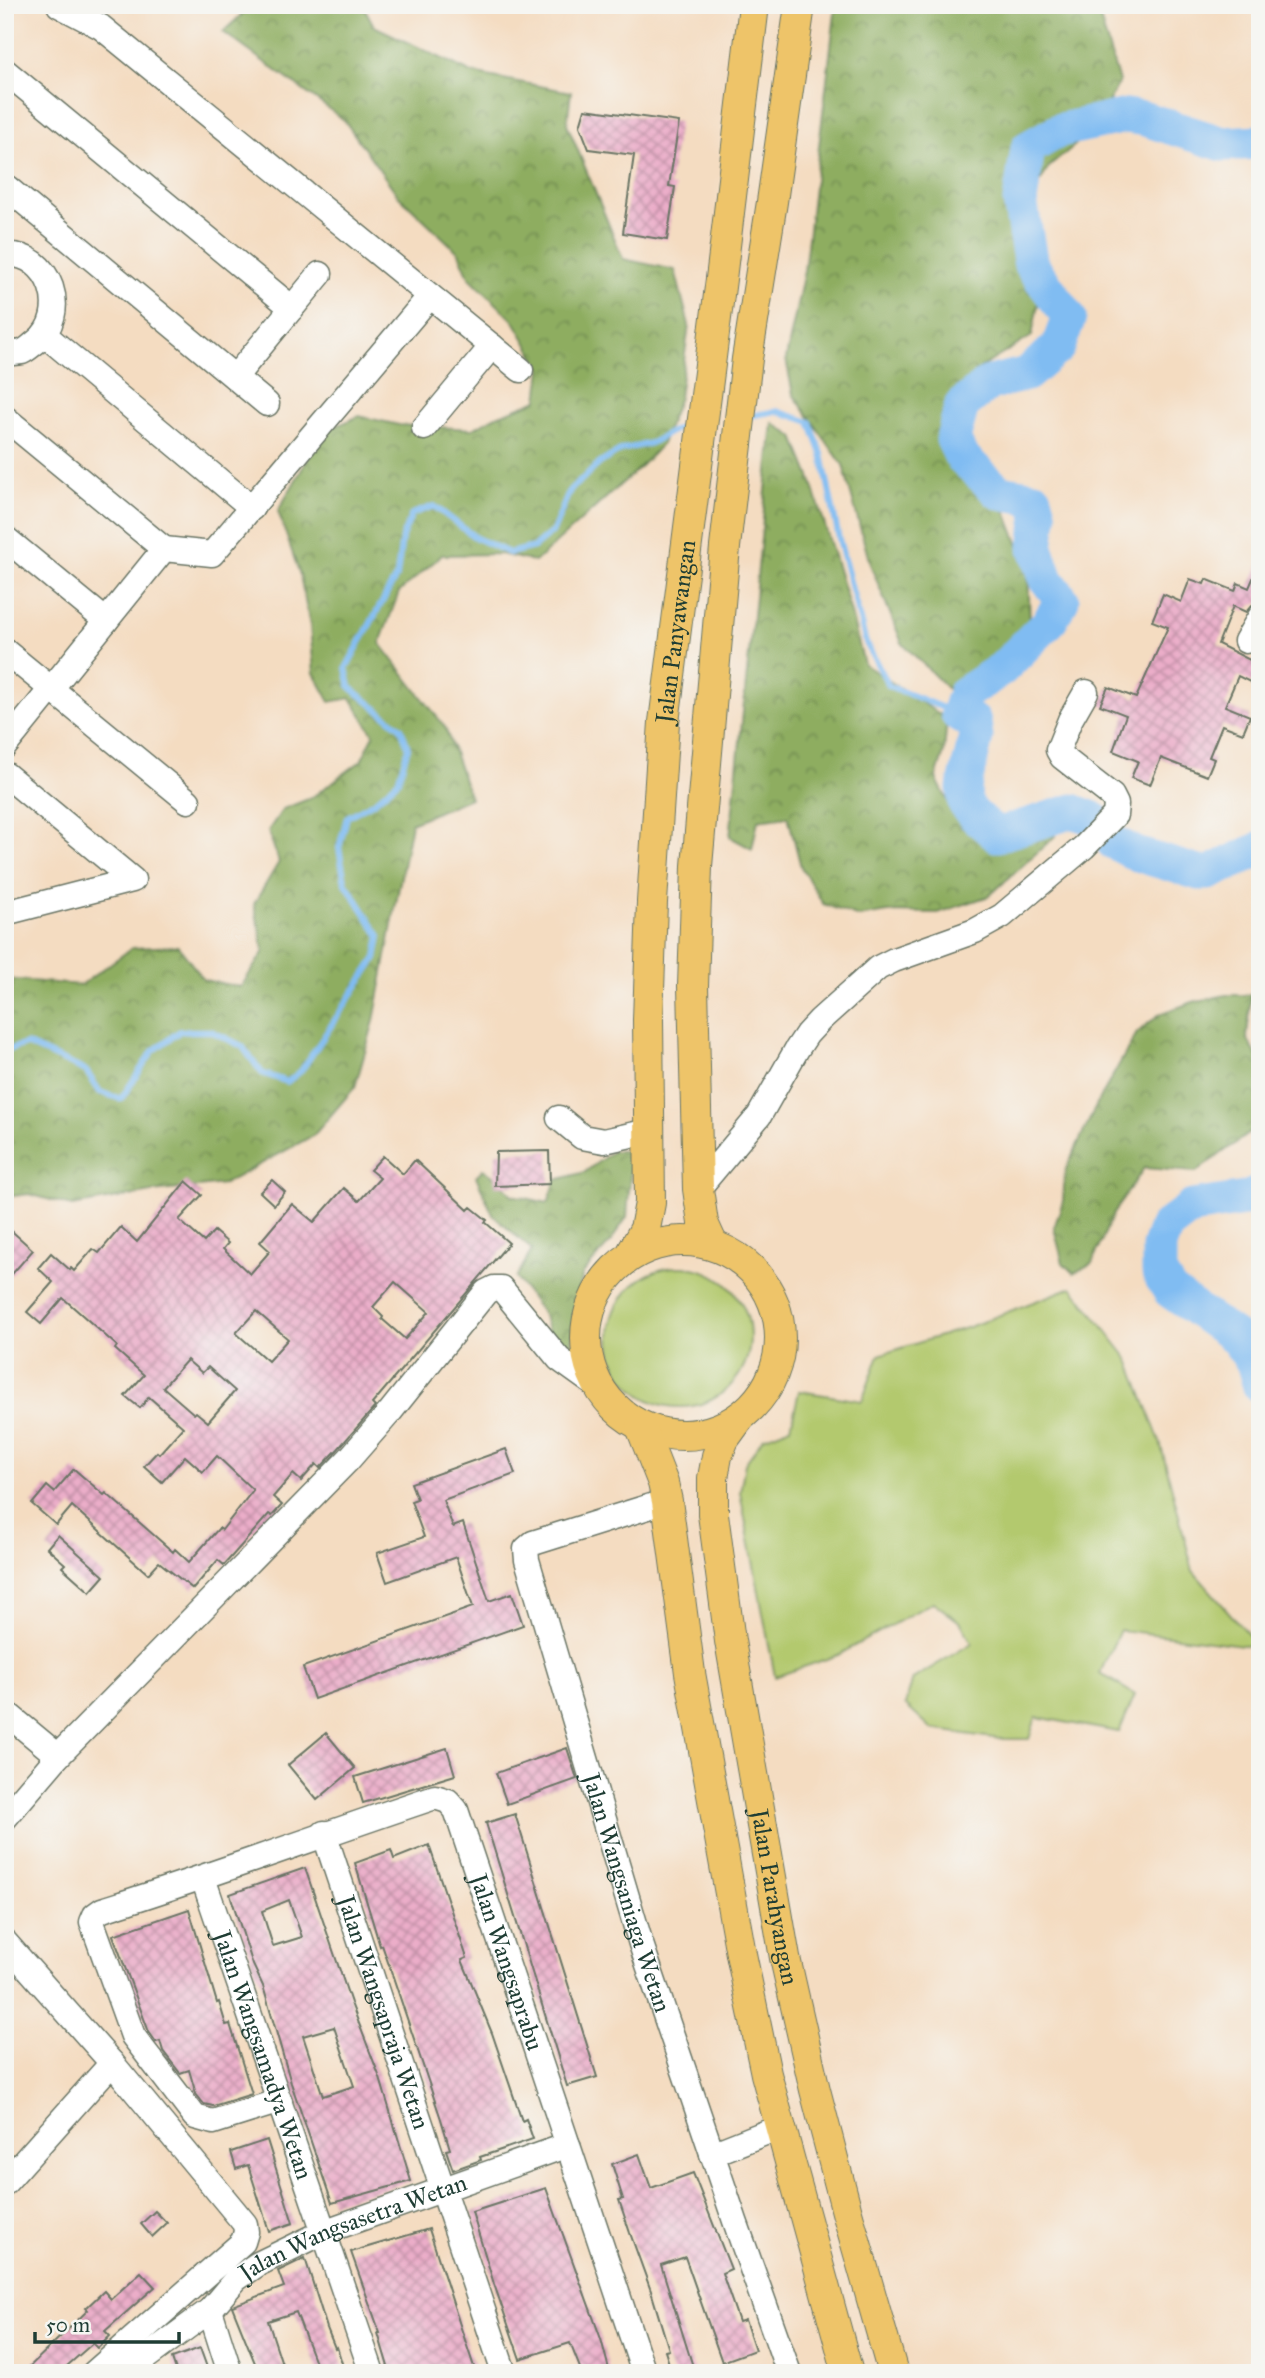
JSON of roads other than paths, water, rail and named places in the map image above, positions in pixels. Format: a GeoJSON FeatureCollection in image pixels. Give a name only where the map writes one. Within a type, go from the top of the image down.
{"type":"FeatureCollection","features":[{"type":"Feature","properties":{"kind":"main road","name":"Jalan Panyawangan"},"geometry":{"type":"LineString","coordinates":[[630,1256],[649,1216],[648,1020],[664,722],[754,5]]}},
{"type":"Feature","properties":{"kind":"main road","name":"Jalan Panyawangan"},"geometry":{"type":"LineString","coordinates":[[713,1245],[703,1223],[698,1189],[693,986],[696,866],[711,695],[747,359],[800,5]]}},
{"type":"Feature","properties":{"kind":"main road"},"geometry":{"type":"LineString","coordinates":[[685,1240],[713,1245],[740,1259],[762,1280],[775,1307],[780,1338],[775,1368],[762,1395],[740,1417],[717,1429],[692,1435],[666,1434],[641,1427],[617,1410],[598,1387],[588,1359],[588,1320],[593,1301],[608,1276],[630,1256],[656,1244],[685,1240]]}},
{"type":"Feature","properties":{"kind":"main road","name":"Jalan Parahyangan"},"geometry":{"type":"LineString","coordinates":[[740,1417],[724,1439],[717,1456],[713,1478],[713,1514],[730,1641],[785,1958],[840,2185],[893,2373]]}},
{"type":"Feature","properties":{"kind":"main road","name":"Jalan Parahyangan"},"geometry":{"type":"LineString","coordinates":[[641,1427],[663,1483],[667,1501],[690,1673],[766,2074],[848,2373]]}},
{"type":"Feature","properties":{"kind":"street"},"geometry":{"type":"LineString","coordinates":[[60,5],[101,27],[521,370]]}},
{"type":"Feature","properties":{"kind":"street"},"geometry":{"type":"LineString","coordinates":[[5,71],[292,307]]}},
{"type":"Feature","properties":{"kind":"street"},"geometry":{"type":"LineString","coordinates":[[5,186],[267,404]]}},
{"type":"Feature","properties":{"kind":"street"},"geometry":{"type":"LineString","coordinates":[[37,265],[62,234]]}},
{"type":"Feature","properties":{"kind":"street"},"geometry":{"type":"LineString","coordinates":[[5,255],[14,254],[37,265],[52,285],[55,311],[45,335],[23,352],[5,354]]}},
{"type":"Feature","properties":{"kind":"street"},"geometry":{"type":"LineString","coordinates":[[234,377],[320,274]]}},
{"type":"Feature","properties":{"kind":"street"},"geometry":{"type":"LineString","coordinates":[[5,418],[164,549],[212,554],[430,296]]}},
{"type":"Feature","properties":{"kind":"street"},"geometry":{"type":"LineString","coordinates":[[45,335],[252,508]]}},
{"type":"Feature","properties":{"kind":"street"},"geometry":{"type":"LineString","coordinates":[[424,428],[492,346]]}},
{"type":"Feature","properties":{"kind":"street"},"geometry":{"type":"LineString","coordinates":[[5,538],[106,621]]}},
{"type":"Feature","properties":{"kind":"street"},"geometry":{"type":"LineString","coordinates":[[5,746],[164,549]]}},
{"type":"Feature","properties":{"kind":"street"},"geometry":{"type":"LineString","coordinates":[[1246,641],[1260,617]]}},
{"type":"Feature","properties":{"kind":"street"},"geometry":{"type":"LineString","coordinates":[[5,651],[188,801]]}},
{"type":"Feature","properties":{"kind":"street"},"geometry":{"type":"LineString","coordinates":[[698,1189],[759,1116],[807,1034],[856,986],[878,968],[894,960],[975,931],[1002,916],[1084,847],[1115,815],[1116,804],[1112,796],[1062,757],[1058,750],[1070,720],[1086,692]]}},
{"type":"Feature","properties":{"kind":"street"},"geometry":{"type":"LineString","coordinates":[[5,774],[134,880],[15,911],[5,890]]}},
{"type":"Feature","properties":{"kind":"street"},"geometry":{"type":"LineString","coordinates":[[559,1118],[582,1137],[604,1141],[649,1131]]}},
{"type":"Feature","properties":{"kind":"street"},"geometry":{"type":"LineString","coordinates":[[5,1818],[58,1756],[349,1459],[486,1293],[494,1287],[501,1288],[559,1359],[598,1387]]}},
{"type":"Feature","properties":{"kind":"street","name":"Jalan Wangsaniaga Wetan"},"geometry":{"type":"LineString","coordinates":[[667,1501],[533,1543],[526,1549],[527,1560],[641,1944],[789,2373]]}},
{"type":"Feature","properties":{"kind":"street"},"geometry":{"type":"LineString","coordinates":[[5,1712],[58,1756]]}},
{"type":"Feature","properties":{"kind":"street","name":"Jalan Wangsaprabu"},"geometry":{"type":"LineString","coordinates":[[280,2101],[213,2122],[195,2117],[132,2036],[92,1922],[95,1915],[102,1910],[204,1878],[324,1833],[435,1797],[448,1801],[456,1810],[643,2373]]}},
{"type":"Feature","properties":{"kind":"street","name":"Jalan Wangsapraja Wetan"},"geometry":{"type":"LineString","coordinates":[[324,1833],[504,2373]]}},
{"type":"Feature","properties":{"kind":"street","name":"Jalan Wangsamadya Wetan"},"geometry":{"type":"LineString","coordinates":[[204,1878],[372,2373]]}},
{"type":"Feature","properties":{"kind":"street"},"geometry":{"type":"LineString","coordinates":[[5,1942],[112,2063],[245,2224],[243,2242],[94,2373]]}},
{"type":"Feature","properties":{"kind":"street"},"geometry":{"type":"LineString","coordinates":[[5,2183],[112,2063]]}},
{"type":"Feature","properties":{"kind":"street"},"geometry":{"type":"LineString","coordinates":[[712,2154],[780,2127]]}},
{"type":"Feature","properties":{"kind":"street","name":"Jalan Wangsasetra Wetan"},"geometry":{"type":"LineString","coordinates":[[125,2373],[210,2309],[236,2279],[258,2264],[326,2231],[568,2145]]}},
{"type":"Feature","properties":{"kind":"street"},"geometry":{"type":"LineString","coordinates":[[210,2309],[230,2373]]}},
{"type":"Feature","properties":{"kind":"waterway"},"geometry":{"type":"LineString","coordinates":[[1260,142],[1223,144],[1145,119],[1126,116],[1060,130],[1028,148],[1020,201],[1031,265],[1069,317],[1058,347],[1027,374],[989,383],[962,405],[953,439],[961,456],[999,492],[1035,498],[1040,516],[1036,548],[1047,580],[1062,600],[1049,622],[1002,669],[965,693],[958,714],[974,722],[976,737],[964,788],[965,803],[973,814],[997,835],[1073,811],[1094,819],[1113,842],[1136,854],[1199,873],[1209,873],[1260,849]]}},
{"type":"Feature","properties":{"kind":"waterway"},"geometry":{"type":"LineString","coordinates":[[749,416],[777,411],[810,422],[822,454],[839,539],[866,643],[889,686],[958,714]]}},
{"type":"Feature","properties":{"kind":"waterway"},"geometry":{"type":"LineString","coordinates":[[5,1051],[26,1044],[86,1071],[100,1092],[121,1099],[153,1051],[180,1031],[211,1031],[242,1046],[262,1073],[287,1082],[301,1071],[376,958],[380,936],[345,882],[339,848],[347,817],[374,802],[398,781],[408,748],[401,728],[350,687],[346,668],[397,575],[402,537],[412,514],[434,506],[476,538],[509,553],[534,547],[553,531],[570,490],[600,463],[621,450],[651,443],[676,429],[693,426]]}},
{"type":"Feature","properties":{"kind":"waterway"},"geometry":{"type":"LineString","coordinates":[[1260,1193],[1245,1199],[1192,1207],[1166,1227],[1159,1246],[1159,1273],[1170,1291],[1235,1337],[1253,1362],[1260,1386]]}}]}
